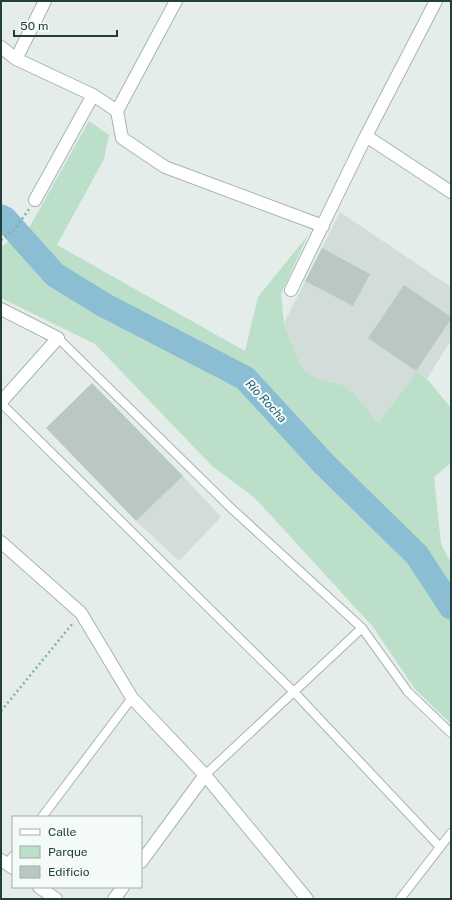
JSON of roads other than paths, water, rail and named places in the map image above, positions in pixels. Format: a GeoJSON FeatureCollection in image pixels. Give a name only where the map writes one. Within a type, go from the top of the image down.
{"type":"FeatureCollection","features":[{"type":"Feature","properties":{"kind":"street"},"geometry":{"type":"LineString","coordinates":[[16,58],[45,1]]}},
{"type":"Feature","properties":{"kind":"street"},"geometry":{"type":"LineString","coordinates":[[176,1],[117,110],[122,138],[165,167],[323,226]]}},
{"type":"Feature","properties":{"kind":"street"},"geometry":{"type":"LineString","coordinates":[[291,290],[366,136],[436,1]]}},
{"type":"Feature","properties":{"kind":"street"},"geometry":{"type":"LineString","coordinates":[[1,47],[16,58],[93,95],[117,110]]}},
{"type":"Feature","properties":{"kind":"street"},"geometry":{"type":"LineString","coordinates":[[35,200],[93,95]]}},
{"type":"Feature","properties":{"kind":"street"},"geometry":{"type":"LineString","coordinates":[[366,136],[451,192]]}},
{"type":"Feature","properties":{"kind":"street"},"geometry":{"type":"LineString","coordinates":[[1,309],[58,338],[1,403]]}},
{"type":"Feature","properties":{"kind":"street"},"geometry":{"type":"LineString","coordinates":[[1,542],[81,613],[132,698],[205,775],[307,899]]}},
{"type":"Feature","properties":{"kind":"street"},"geometry":{"type":"LineString","coordinates":[[142,861],[205,775]]}},
{"type":"Feature","properties":{"kind":"street"},"geometry":{"type":"LineString","coordinates":[[40,888],[56,899]]}},
{"type":"Feature","properties":{"kind":"street"},"geometry":{"type":"LineString","coordinates":[[114,899],[122,888]]}},
{"type":"Feature","properties":{"kind":"lane"},"geometry":{"type":"LineString","coordinates":[[58,338],[231,508],[362,628],[408,692],[451,733]]}},
{"type":"Feature","properties":{"kind":"lane"},"geometry":{"type":"LineString","coordinates":[[1,403],[294,692],[440,847]]}},
{"type":"Feature","properties":{"kind":"lane"},"geometry":{"type":"LineString","coordinates":[[205,775],[362,628]]}},
{"type":"Feature","properties":{"kind":"lane"},"geometry":{"type":"LineString","coordinates":[[43,816],[132,698]]}},
{"type":"Feature","properties":{"kind":"lane"},"geometry":{"type":"LineString","coordinates":[[400,899],[451,833]]}},
{"type":"Feature","properties":{"kind":"waterway","name":"Río Rocha"},"geometry":{"type":"LineString","coordinates":[[1,217],[5,219],[55,275],[104,305],[245,378],[324,464],[417,555],[451,607]]}},
{"type":"Feature","properties":{"kind":"waterway","name":"Río Rocha"},"geometry":{"type":"LineString","coordinates":[[1,223],[5,219]]}}]}
